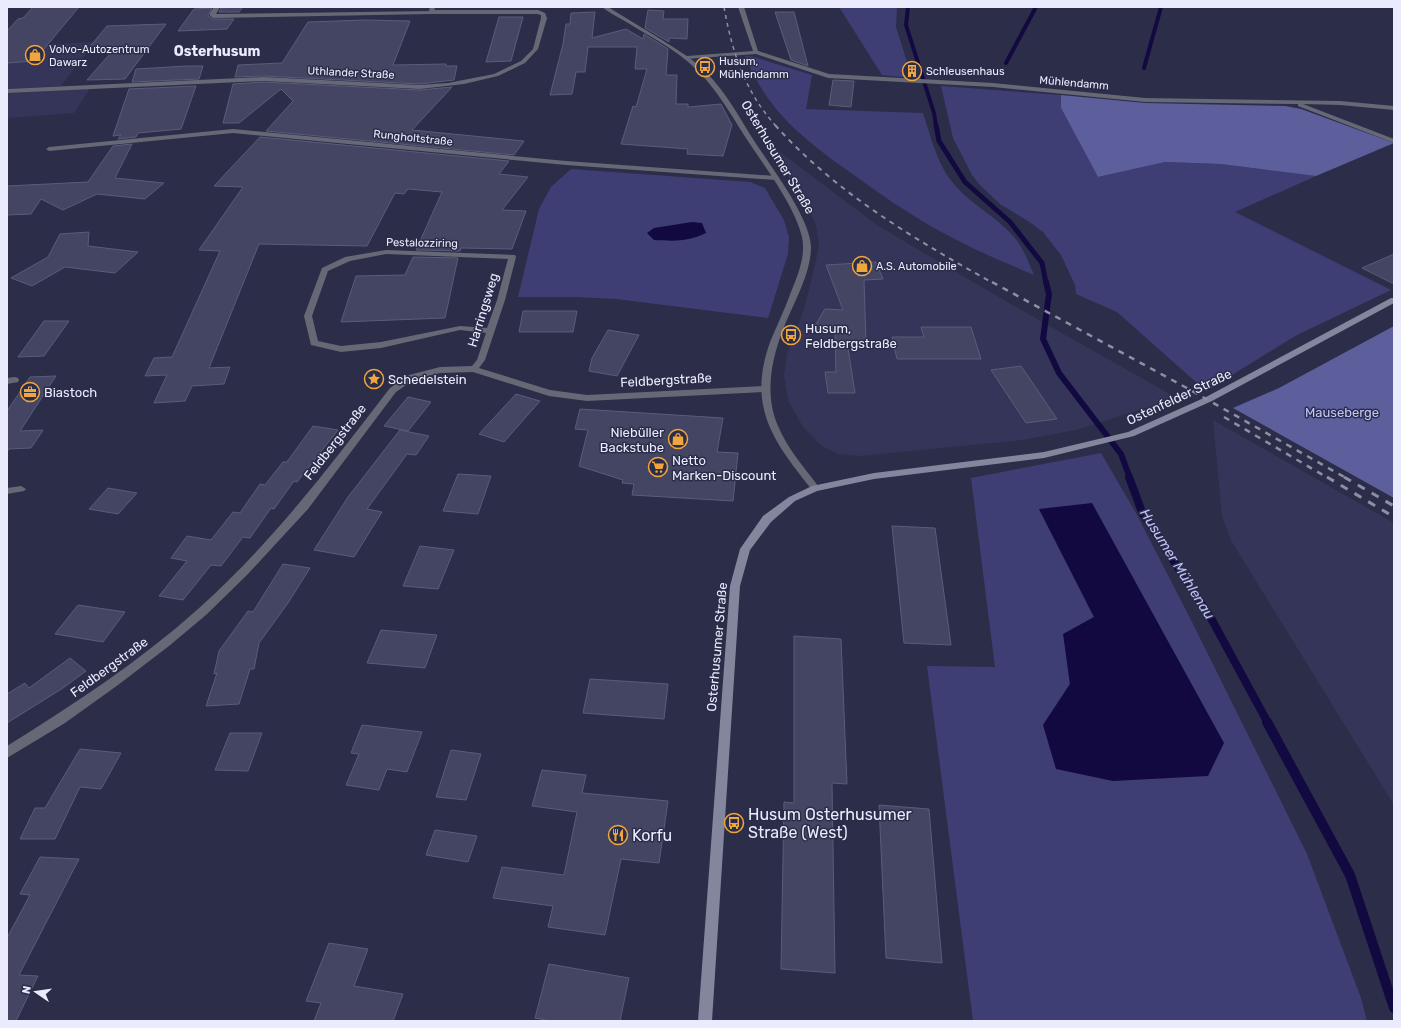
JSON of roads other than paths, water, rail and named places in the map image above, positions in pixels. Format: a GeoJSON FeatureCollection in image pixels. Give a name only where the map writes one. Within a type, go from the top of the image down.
{"type":"FeatureCollection","features":[{"type":"Feature","properties":{"kind":"main road","name":"Ostenfelder Straße"},"geometry":{"type":"LineString","coordinates":[[816,488],[874,476],[1044,456],[1131,434],[1216,396],[1394,300]]}},
{"type":"Feature","properties":{"kind":"main road","name":"Osterhusumer Straße"},"geometry":{"type":"LineString","coordinates":[[705,1021],[735,586],[745,548],[768,519],[792,499],[816,488]]}},
{"type":"Feature","properties":{"kind":"street"},"geometry":{"type":"LineString","coordinates":[[217,7],[213,13],[213,16],[432,9]]}},
{"type":"Feature","properties":{"kind":"street","name":"Osterhusumer Straße"},"geometry":{"type":"LineString","coordinates":[[606,7],[687,58],[699,68],[718,90],[776,178],[800,221],[807,239],[804,265],[773,347],[765,374],[766,405],[774,431],[791,458],[816,488]]}},
{"type":"Feature","properties":{"kind":"street"},"geometry":{"type":"LineString","coordinates":[[741,7],[756,52]]}},
{"type":"Feature","properties":{"kind":"street","name":"Uthlander Straße"},"geometry":{"type":"LineString","coordinates":[[7,92],[263,78],[420,86],[443,85],[484,78],[503,72],[524,61],[536,48],[544,18],[543,14],[538,12],[432,9]]}},
{"type":"Feature","properties":{"kind":"street","name":"Mühlendamm"},"geometry":{"type":"LineString","coordinates":[[687,58],[756,52],[828,76],[936,81],[1145,100],[1340,103],[1394,108]]}},
{"type":"Feature","properties":{"kind":"street"},"geometry":{"type":"LineString","coordinates":[[1292,102],[1394,140]]}},
{"type":"Feature","properties":{"kind":"street","name":"Rungholtstraße"},"geometry":{"type":"LineString","coordinates":[[49,149],[233,131],[566,163],[776,178]]}},
{"type":"Feature","properties":{"kind":"street","name":"Pestalozziring"},"geometry":{"type":"LineString","coordinates":[[490,331],[460,328],[381,345],[340,349],[314,343],[308,316],[325,270],[348,259],[386,252],[512,257]]}},
{"type":"Feature","properties":{"kind":"street","name":"Harringsweg"},"geometry":{"type":"LineString","coordinates":[[474,369],[481,360],[512,257]]}},
{"type":"Feature","properties":{"kind":"street","name":"Feldbergstraße"},"geometry":{"type":"LineString","coordinates":[[7,753],[61,719],[114,682],[165,643],[202,612],[244,572],[304,506],[393,390],[402,382],[412,377],[440,370],[474,369],[549,393],[587,398],[765,388]]}},
{"type":"Feature","properties":{"kind":"street"},"geometry":{"type":"LineString","coordinates":[[7,491],[20,489]]}},
{"type":"Feature","properties":{"kind":"waterway","name":"Husumer Mühlenau"},"geometry":{"type":"LineString","coordinates":[[908,7],[906,25],[934,113],[936,126]]}},
{"type":"Feature","properties":{"kind":"waterway"},"geometry":{"type":"LineString","coordinates":[[1006,63],[1036,7]]}},
{"type":"Feature","properties":{"kind":"waterway"},"geometry":{"type":"LineString","coordinates":[[1144,68],[1161,7]]}},
{"type":"Feature","properties":{"kind":"waterway","name":"Husumer Mühlenau"},"geometry":{"type":"LineString","coordinates":[[936,125],[939,141],[965,182],[1010,222],[1042,263],[1046,283]]}},
{"type":"Feature","properties":{"kind":"waterway","name":"Husumer Mühlenau"},"geometry":{"type":"LineString","coordinates":[[1046,282],[1049,294],[1043,339],[1059,373],[1121,454],[1130,478]]}},
{"type":"Feature","properties":{"kind":"waterway","name":"Husumer Mühlenau"},"geometry":{"type":"LineString","coordinates":[[1129,477],[1142,512],[1212,620],[1268,723]]}},
{"type":"Feature","properties":{"kind":"waterway","name":"Husumer Mühlenau"},"geometry":{"type":"LineString","coordinates":[[1267,722],[1350,875],[1394,1008]]}},
{"type":"Feature","properties":{"kind":"railway"},"geometry":{"type":"LineString","coordinates":[[724,7],[731,40],[741,71],[756,99],[776,126]]}},
{"type":"Feature","properties":{"kind":"railway"},"geometry":{"type":"LineString","coordinates":[[775,125],[799,150],[824,172],[877,213],[905,232],[993,283]]}},
{"type":"Feature","properties":{"kind":"railway"},"geometry":{"type":"LineString","coordinates":[[992,282],[1185,387],[1346,478]]}},
{"type":"Feature","properties":{"kind":"railway"},"geometry":{"type":"LineString","coordinates":[[1224,417],[1328,478]]}},
{"type":"Feature","properties":{"kind":"railway"},"geometry":{"type":"LineString","coordinates":[[1327,477],[1394,517]]}},
{"type":"Feature","properties":{"kind":"railway"},"geometry":{"type":"LineString","coordinates":[[1344,477],[1394,506]]}},
{"type":"Feature","properties":{"kind":"place","name":"Volvo-Autozentrum Dawarz"},"geometry":{"type":"Point","coordinates":[35,55]}},
{"type":"Feature","properties":{"kind":"place","name":"Husum, Mühlendamm"},"geometry":{"type":"Point","coordinates":[705,67]}},
{"type":"Feature","properties":{"kind":"place","name":"Schleusenhaus"},"geometry":{"type":"Point","coordinates":[912,71]}},
{"type":"Feature","properties":{"kind":"place","name":"A.S. Automobile"},"geometry":{"type":"Point","coordinates":[862,266]}},
{"type":"Feature","properties":{"kind":"place","name":"Husum, Feldbergstraße"},"geometry":{"type":"Point","coordinates":[791,335]}},
{"type":"Feature","properties":{"kind":"place","name":"Schedelstein"},"geometry":{"type":"Point","coordinates":[374,379]}},
{"type":"Feature","properties":{"kind":"place","name":"Biastoch"},"geometry":{"type":"Point","coordinates":[30,392]}},
{"type":"Feature","properties":{"kind":"place","name":"Niebüller Backstube"},"geometry":{"type":"Point","coordinates":[678,439]}},
{"type":"Feature","properties":{"kind":"place","name":"Netto Marken-Discount"},"geometry":{"type":"Point","coordinates":[658,467]}},
{"type":"Feature","properties":{"kind":"place","name":"Husum Osterhusumer Straße (West)"},"geometry":{"type":"Point","coordinates":[734,823]}},
{"type":"Feature","properties":{"kind":"place","name":"Korfu"},"geometry":{"type":"Point","coordinates":[618,835]}},
{"type":"Feature","properties":{"kind":"district","name":"Osterhusum"},"geometry":{"type":"Point","coordinates":[217,51]}},
{"type":"Feature","properties":{"kind":"park label","name":"Mauseberge"},"geometry":{"type":"Point","coordinates":[1342,412]}}]}
